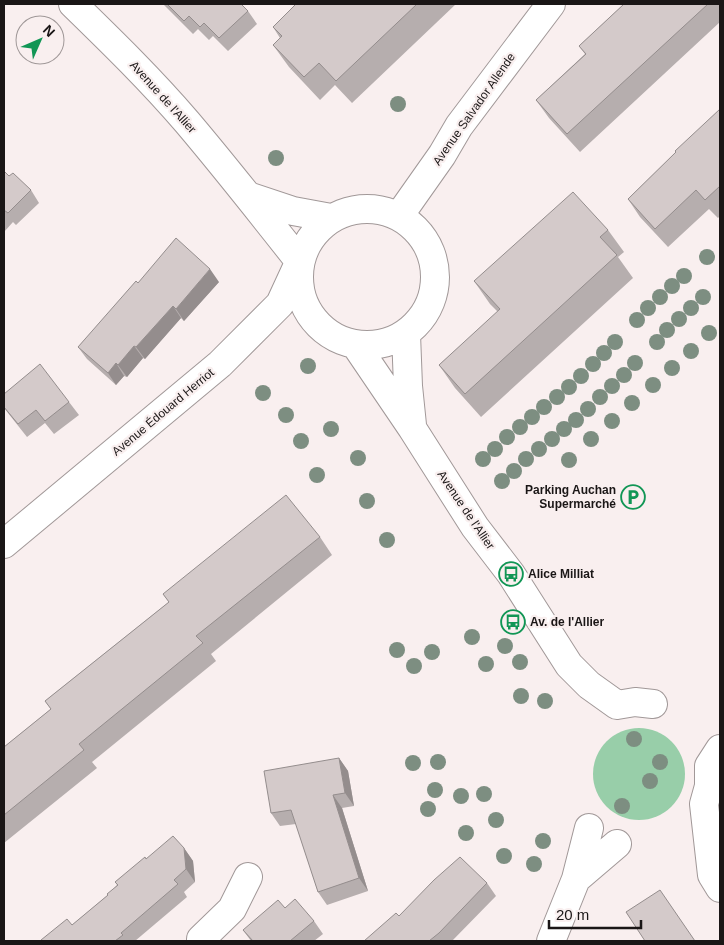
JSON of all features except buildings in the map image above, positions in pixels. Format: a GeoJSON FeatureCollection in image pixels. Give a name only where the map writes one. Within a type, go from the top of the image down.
{"type":"FeatureCollection","features":[{"type":"Feature","properties":{"kind":"street","name":"Avenue de l'Allier"},"geometry":{"type":"LineString","coordinates":[[73,4],[128,58],[186,121],[300,262]]}},
{"type":"Feature","properties":{"kind":"street","name":"Avenue Salvador Allende"},"geometry":{"type":"LineString","coordinates":[[400,216],[442,155],[459,126],[551,4]]}},
{"type":"Feature","properties":{"kind":"street"},"geometry":{"type":"LineString","coordinates":[[248,196],[293,211],[331,218]]}},
{"type":"Feature","properties":{"kind":"street"},"geometry":{"type":"LineString","coordinates":[[365,208],[383,210],[400,216],[416,228],[428,244],[434,263],[436,284],[431,303],[420,320],[406,334],[390,342],[372,345],[355,344],[337,339],[322,328],[310,314],[302,298],[298,280],[300,262],[306,244],[317,229],[331,218],[348,210],[365,208]]}},
{"type":"Feature","properties":{"kind":"street","name":"Avenue Édouard Herriot"},"geometry":{"type":"LineString","coordinates":[[4,544],[220,364],[280,304],[300,262]]}},
{"type":"Feature","properties":{"kind":"street","name":"Avenue de l'Allier"},"geometry":{"type":"LineString","coordinates":[[406,334],[412,428]]}},
{"type":"Feature","properties":{"kind":"street","name":"Avenue de l'Allier"},"geometry":{"type":"LineString","coordinates":[[355,344],[412,428],[475,527],[512,574],[569,665],[589,685],[617,705],[635,702],[654,704]]}},
{"type":"Feature","properties":{"kind":"street"},"geometry":{"type":"LineString","coordinates":[[715,758],[704,804],[716,881]]}},
{"type":"Feature","properties":{"kind":"street"},"geometry":{"type":"LineString","coordinates":[[551,941],[576,879],[589,828]]}},
{"type":"Feature","properties":{"kind":"street"},"geometry":{"type":"LineString","coordinates":[[576,879],[617,844]]}},
{"type":"Feature","properties":{"kind":"street"},"geometry":{"type":"LineString","coordinates":[[201,941],[232,909],[248,877]]}},
{"type":"Feature","properties":{"kind":"green space"},"geometry":{"type":"Polygon","coordinates":[[[639,728],[648,729],[665,736],[677,748],[684,765],[684,783],[677,800],[665,812],[648,819],[639,820],[630,819],[613,812],[601,800],[594,783],[593,774],[594,765],[601,748],[613,736],[630,729],[639,728]]]}},
{"type":"Feature","properties":{"kind":"place","name":"Parking Auchan Supermarché"},"geometry":{"type":"Point","coordinates":[633,497]}},
{"type":"Feature","properties":{"kind":"place","name":"Alice Milliat"},"geometry":{"type":"Point","coordinates":[511,574]}},
{"type":"Feature","properties":{"kind":"place","name":"Av. de l'Allier"},"geometry":{"type":"Point","coordinates":[513,622]}}]}
